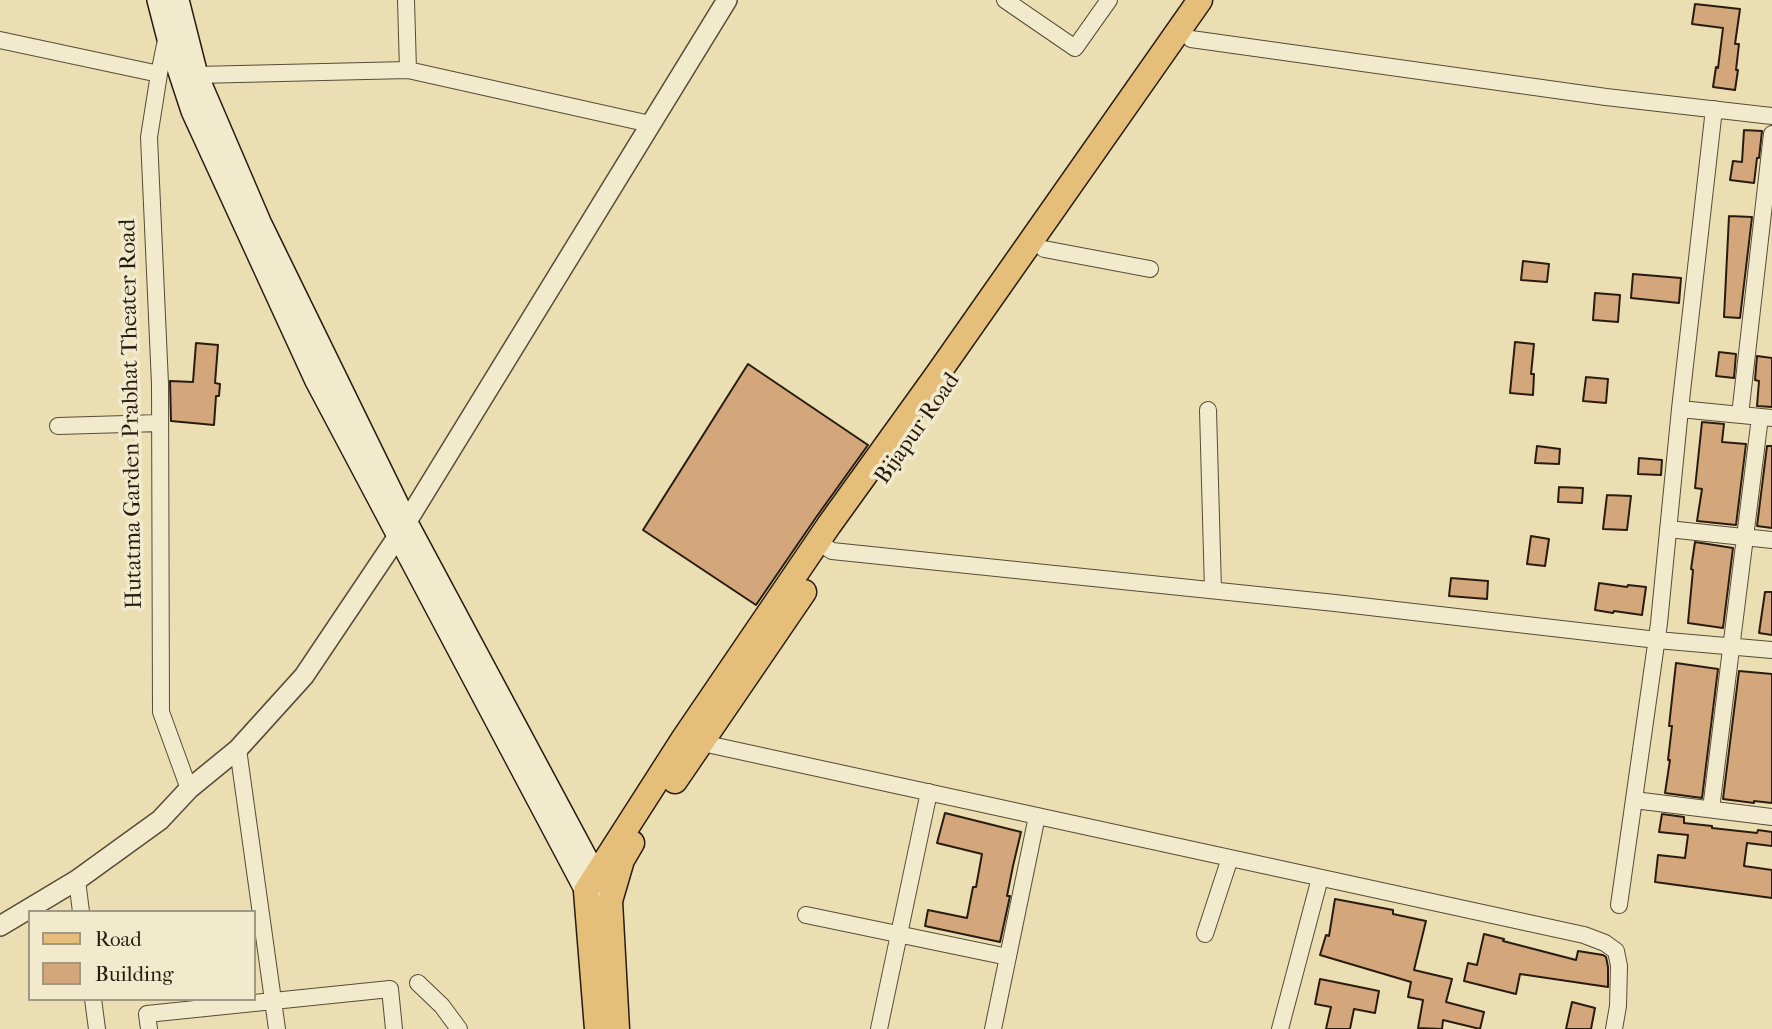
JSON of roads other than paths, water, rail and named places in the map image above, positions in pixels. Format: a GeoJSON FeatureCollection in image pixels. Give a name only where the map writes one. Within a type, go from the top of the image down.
{"type":"FeatureCollection","features":[{"type":"Feature","properties":{"kind":"main road"},"geometry":{"type":"LineString","coordinates":[[158,0],[192,111],[316,381],[402,529],[590,883],[610,901]]}},
{"type":"Feature","properties":{"kind":"main road"},"geometry":{"type":"LineString","coordinates":[[178,0],[197,75],[260,222],[402,529]]}},
{"type":"Feature","properties":{"kind":"main road"},"geometry":{"type":"LineString","coordinates":[[825,547],[1200,0]]}},
{"type":"Feature","properties":{"kind":"main road","name":"Bijapur Road"},"geometry":{"type":"LineString","coordinates":[[617,1029],[610,901],[622,860],[693,741],[825,547],[1044,249],[1217,0]]}},
{"type":"Feature","properties":{"kind":"main road"},"geometry":{"type":"LineString","coordinates":[[597,1029],[590,883],[693,741]]}},
{"type":"Feature","properties":{"kind":"street"},"geometry":{"type":"LineString","coordinates":[[406,0],[408,70]]}},
{"type":"Feature","properties":{"kind":"street"},"geometry":{"type":"LineString","coordinates":[[0,926],[77,880],[160,820],[189,789],[238,749],[304,676],[402,529],[727,0]]}},
{"type":"Feature","properties":{"kind":"street"},"geometry":{"type":"LineString","coordinates":[[1005,0],[1075,48],[1109,0]]}},
{"type":"Feature","properties":{"kind":"street","name":"Hutatma Garden Prabhat Theater Road"},"geometry":{"type":"LineString","coordinates":[[167,35],[149,137],[160,384],[161,712],[189,789]]}},
{"type":"Feature","properties":{"kind":"street"},"geometry":{"type":"LineString","coordinates":[[1191,39],[1606,97],[1772,116]]}},
{"type":"Feature","properties":{"kind":"street"},"geometry":{"type":"LineString","coordinates":[[0,40],[159,74]]}},
{"type":"Feature","properties":{"kind":"street"},"geometry":{"type":"LineString","coordinates":[[197,75],[408,70],[650,124]]}},
{"type":"Feature","properties":{"kind":"street"},"geometry":{"type":"LineString","coordinates":[[1619,905],[1657,639],[1714,109]]}},
{"type":"Feature","properties":{"kind":"street"},"geometry":{"type":"LineString","coordinates":[[1740,415],[1772,134]]}},
{"type":"Feature","properties":{"kind":"street"},"geometry":{"type":"LineString","coordinates":[[1044,249],[1150,269]]}},
{"type":"Feature","properties":{"kind":"street"},"geometry":{"type":"LineString","coordinates":[[1680,409],[1766,417],[1745,537],[1711,809]]}},
{"type":"Feature","properties":{"kind":"street"},"geometry":{"type":"LineString","coordinates":[[1208,410],[1213,590]]}},
{"type":"Feature","properties":{"kind":"street"},"geometry":{"type":"LineString","coordinates":[[58,426],[160,423]]}},
{"type":"Feature","properties":{"kind":"street"},"geometry":{"type":"LineString","coordinates":[[1668,529],[1772,540]]}},
{"type":"Feature","properties":{"kind":"street"},"geometry":{"type":"LineString","coordinates":[[825,547],[1772,650]]}},
{"type":"Feature","properties":{"kind":"street"},"geometry":{"type":"LineString","coordinates":[[693,741],[1584,935],[1605,943],[1616,951],[1619,966],[1618,1006],[1614,1029]]}},
{"type":"Feature","properties":{"kind":"street"},"geometry":{"type":"LineString","coordinates":[[238,749],[260,944],[277,1029]]}},
{"type":"Feature","properties":{"kind":"street"},"geometry":{"type":"LineString","coordinates":[[879,1029],[929,792]]}},
{"type":"Feature","properties":{"kind":"street"},"geometry":{"type":"LineString","coordinates":[[1634,800],[1772,817]]}},
{"type":"Feature","properties":{"kind":"street"},"geometry":{"type":"LineString","coordinates":[[993,1029],[1037,816]]}},
{"type":"Feature","properties":{"kind":"street"},"geometry":{"type":"LineString","coordinates":[[1205,934],[1230,858]]}},
{"type":"Feature","properties":{"kind":"street"},"geometry":{"type":"LineString","coordinates":[[1280,1029],[1320,878]]}},
{"type":"Feature","properties":{"kind":"street"},"geometry":{"type":"LineString","coordinates":[[77,880],[81,910]]}},
{"type":"Feature","properties":{"kind":"street"},"geometry":{"type":"LineString","coordinates":[[806,915],[1008,957]]}},
{"type":"Feature","properties":{"kind":"street"},"geometry":{"type":"LineString","coordinates":[[418,983],[442,1006],[459,1029]]}},
{"type":"Feature","properties":{"kind":"street"},"geometry":{"type":"LineString","coordinates":[[149,1029],[147,1014],[390,989],[394,1029]]}},
{"type":"Feature","properties":{"kind":"street"},"geometry":{"type":"LineString","coordinates":[[583,1029],[595,995]]}},
{"type":"Feature","properties":{"kind":"street"},"geometry":{"type":"LineString","coordinates":[[93,1001],[97,1029]]}}]}
